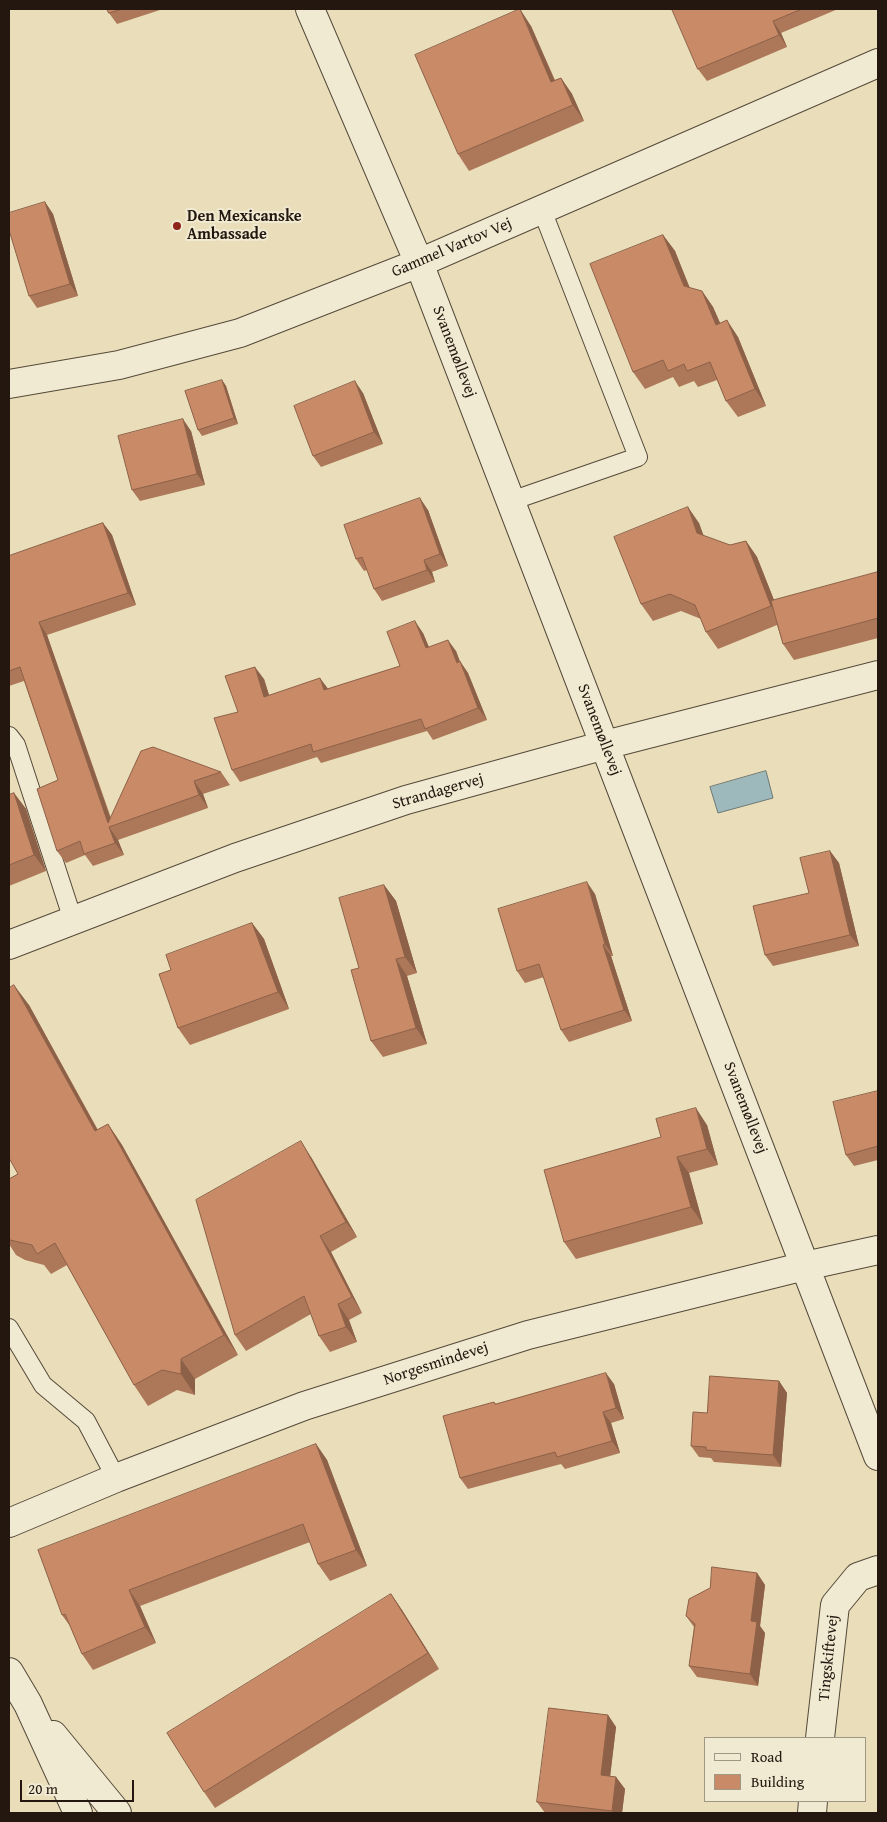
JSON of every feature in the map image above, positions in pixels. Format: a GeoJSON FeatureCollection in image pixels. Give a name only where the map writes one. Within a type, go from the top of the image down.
{"type":"FeatureCollection","features":[{"type":"Feature","properties":{"kind":"street","name":"Svanemøllevej"},"geometry":{"type":"LineString","coordinates":[[310,9],[419,262],[878,1456]]}},
{"type":"Feature","properties":{"kind":"street","name":"Gammel Vartov Vej"},"geometry":{"type":"LineString","coordinates":[[9,384],[119,365],[240,333],[419,262],[542,210],[878,63]]}},
{"type":"Feature","properties":{"kind":"street","name":"Strandagervej"},"geometry":{"type":"LineString","coordinates":[[9,945],[235,858],[406,800],[605,745],[878,675]]}},
{"type":"Feature","properties":{"kind":"street","name":"Norgesmindevej"},"geometry":{"type":"LineString","coordinates":[[9,1523],[116,1478],[304,1406],[528,1334],[878,1250]]}},
{"type":"Feature","properties":{"kind":"street","name":"Tingskiftevej"},"geometry":{"type":"LineString","coordinates":[[820,1737],[835,1605],[858,1577],[878,1570]]}},
{"type":"Feature","properties":{"kind":"street"},"geometry":{"type":"LineString","coordinates":[[9,1672],[28,1704],[78,1813]]}},
{"type":"Feature","properties":{"kind":"street"},"geometry":{"type":"LineString","coordinates":[[28,1704],[117,1813]]}},
{"type":"Feature","properties":{"kind":"lane"},"geometry":{"type":"LineString","coordinates":[[511,501],[638,457],[542,210]]}},
{"type":"Feature","properties":{"kind":"lane"},"geometry":{"type":"LineString","coordinates":[[9,736],[16,745],[73,920]]}},
{"type":"Feature","properties":{"kind":"lane"},"geometry":{"type":"LineString","coordinates":[[9,1328],[43,1385],[86,1421],[116,1478]]}},
{"type":"Feature","properties":{"kind":"water"},"geometry":{"type":"Polygon","coordinates":[[[766,771],[773,798],[718,813],[710,787],[766,771]]]}},
{"type":"Feature","properties":{"kind":"building"},"geometry":{"type":"Polygon","coordinates":[[[107,9],[122,9],[109,13],[107,9]]]}},
{"type":"Feature","properties":{"kind":"building"},"geometry":{"type":"Polygon","coordinates":[[[520,9],[551,82],[561,78],[573,105],[458,154],[415,55],[520,9]]]}},
{"type":"Feature","properties":{"kind":"building"},"geometry":{"type":"Polygon","coordinates":[[[672,9],[802,9],[773,21],[779,35],[698,69],[672,9]]]}},
{"type":"Feature","properties":{"kind":"building"},"geometry":{"type":"Polygon","coordinates":[[[45,202],[70,284],[29,296],[9,230],[9,213],[45,202]]]}},
{"type":"Feature","properties":{"kind":"building"},"geometry":{"type":"Polygon","coordinates":[[[663,235],[684,286],[702,291],[716,325],[727,320],[755,389],[726,401],[710,362],[687,371],[684,364],[668,371],[663,360],[633,372],[590,264],[663,235]]]}},
{"type":"Feature","properties":{"kind":"building"},"geometry":{"type":"Polygon","coordinates":[[[222,380],[234,418],[198,430],[185,391],[222,380]]]}},
{"type":"Feature","properties":{"kind":"building"},"geometry":{"type":"Polygon","coordinates":[[[355,381],[374,432],[313,456],[294,406],[355,381]]]}},
{"type":"Feature","properties":{"kind":"building"},"geometry":{"type":"Polygon","coordinates":[[[183,419],[197,474],[132,490],[118,436],[183,419]]]}},
{"type":"Feature","properties":{"kind":"building"},"geometry":{"type":"Polygon","coordinates":[[[420,498],[440,554],[424,560],[427,570],[374,589],[362,557],[356,559],[344,525],[420,498]]]}},
{"type":"Feature","properties":{"kind":"building"},"geometry":{"type":"Polygon","coordinates":[[[688,507],[697,533],[730,545],[746,541],[771,606],[706,632],[695,605],[670,594],[641,604],[614,537],[688,507]]]}},
{"type":"Feature","properties":{"kind":"building"},"geometry":{"type":"Polygon","coordinates":[[[103,523],[128,593],[39,622],[108,823],[141,751],[153,747],[221,772],[194,781],[199,795],[109,827],[115,843],[84,854],[80,841],[57,851],[37,789],[58,780],[20,667],[9,671],[9,556],[103,523]]]}},
{"type":"Feature","properties":{"kind":"building"},"geometry":{"type":"Polygon","coordinates":[[[878,572],[878,618],[783,644],[771,601],[878,572]]]}},
{"type":"Feature","properties":{"kind":"building"},"geometry":{"type":"Polygon","coordinates":[[[415,621],[426,648],[448,640],[457,663],[460,661],[478,708],[425,729],[421,719],[313,752],[311,744],[232,770],[214,718],[238,712],[225,676],[255,667],[264,697],[320,678],[324,690],[400,666],[387,632],[415,621]]]}},
{"type":"Feature","properties":{"kind":"building"},"geometry":{"type":"Polygon","coordinates":[[[14,793],[34,855],[9,865],[9,795],[14,793]]]}},
{"type":"Feature","properties":{"kind":"building"},"geometry":{"type":"Polygon","coordinates":[[[830,851],[850,935],[765,955],[753,906],[809,893],[800,858],[830,851]]]}},
{"type":"Feature","properties":{"kind":"building"},"geometry":{"type":"Polygon","coordinates":[[[587,882],[605,944],[603,945],[624,1010],[561,1030],[539,964],[517,971],[498,909],[587,882]]]}},
{"type":"Feature","properties":{"kind":"building"},"geometry":{"type":"Polygon","coordinates":[[[384,885],[405,957],[396,959],[416,1028],[371,1041],[351,970],[359,968],[339,898],[384,885]]]}},
{"type":"Feature","properties":{"kind":"building"},"geometry":{"type":"Polygon","coordinates":[[[252,923],[278,992],[178,1028],[159,974],[171,970],[166,955],[252,923]]]}},
{"type":"Feature","properties":{"kind":"building"},"geometry":{"type":"Polygon","coordinates":[[[14,985],[95,1131],[108,1124],[224,1335],[181,1359],[181,1374],[162,1370],[134,1385],[55,1243],[37,1254],[32,1245],[9,1239],[9,1179],[18,1174],[9,1158],[9,988],[14,985]]]}},
{"type":"Feature","properties":{"kind":"building"},"geometry":{"type":"Polygon","coordinates":[[[878,1091],[878,1146],[846,1155],[833,1102],[878,1091]]]}},
{"type":"Feature","properties":{"kind":"building"},"geometry":{"type":"Polygon","coordinates":[[[696,1108],[707,1149],[677,1157],[691,1207],[564,1242],[544,1170],[661,1137],[656,1119],[696,1108]]]}},
{"type":"Feature","properties":{"kind":"building"},"geometry":{"type":"Polygon","coordinates":[[[301,1141],[346,1222],[320,1236],[352,1297],[338,1304],[346,1327],[319,1336],[304,1296],[235,1335],[196,1200],[301,1141]]]}},
{"type":"Feature","properties":{"kind":"building"},"geometry":{"type":"Polygon","coordinates":[[[606,1373],[616,1408],[603,1412],[612,1441],[557,1457],[555,1452],[460,1478],[443,1416],[494,1402],[495,1404],[606,1373]]]}},
{"type":"Feature","properties":{"kind":"building"},"geometry":{"type":"Polygon","coordinates":[[[710,1376],[779,1381],[773,1455],[706,1450],[706,1447],[691,1446],[693,1412],[707,1413],[710,1376]]]}},
{"type":"Feature","properties":{"kind":"building"},"geometry":{"type":"Polygon","coordinates":[[[316,1444],[356,1550],[318,1564],[303,1524],[129,1590],[145,1627],[82,1654],[65,1614],[62,1615],[38,1550],[316,1444]]]}},
{"type":"Feature","properties":{"kind":"building"},"geometry":{"type":"Polygon","coordinates":[[[712,1567],[757,1573],[751,1621],[757,1622],[750,1674],[689,1666],[695,1624],[686,1616],[689,1599],[710,1588],[712,1567]]]}},
{"type":"Feature","properties":{"kind":"building"},"geometry":{"type":"Polygon","coordinates":[[[391,1594],[428,1653],[204,1792],[167,1733],[391,1594]]]}},
{"type":"Feature","properties":{"kind":"building"},"geometry":{"type":"Polygon","coordinates":[[[549,1708],[608,1715],[601,1775],[616,1777],[612,1811],[537,1802],[549,1708]]]}},
{"type":"Feature","properties":{"kind":"place","name":"Den Mexicanske Ambassade"},"geometry":{"type":"Point","coordinates":[177,226]}}]}
